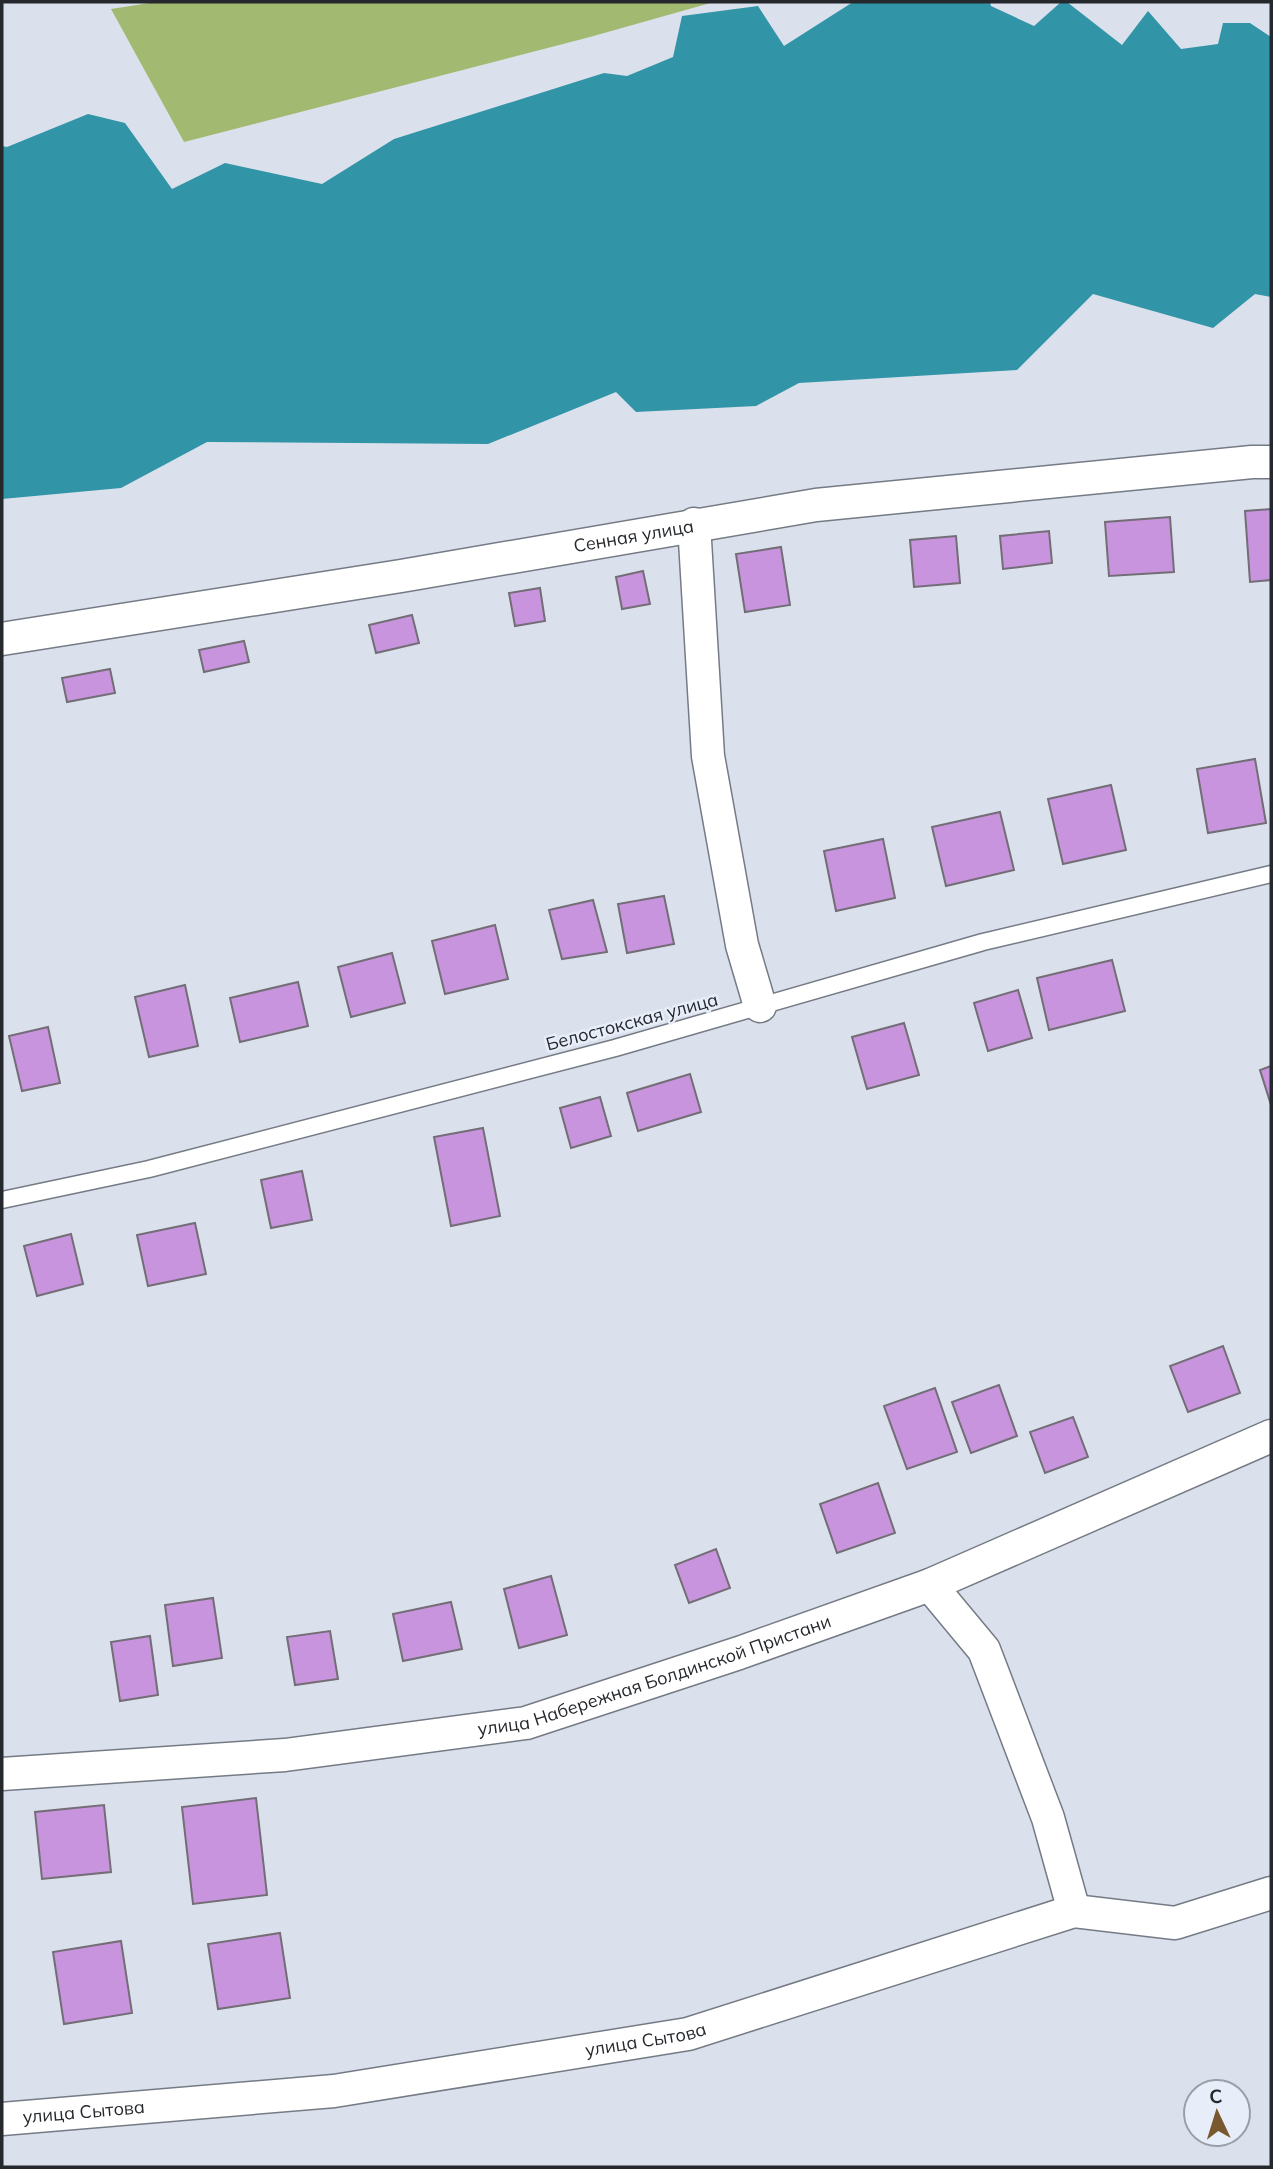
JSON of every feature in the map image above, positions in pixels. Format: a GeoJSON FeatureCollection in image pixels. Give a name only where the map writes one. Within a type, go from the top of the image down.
{"type":"FeatureCollection","features":[{"type":"Feature","properties":{"kind":"street","name":"Сенная улица"},"geometry":{"type":"LineString","coordinates":[[2,639],[401,576],[816,505],[1252,462],[1271,463]]}},
{"type":"Feature","properties":{"kind":"street"},"geometry":{"type":"LineString","coordinates":[[694,524],[708,757],[742,945],[760,1006]]}},
{"type":"Feature","properties":{"kind":"street","name":"улица Набережная Болдинской Пристани"},"geometry":{"type":"LineString","coordinates":[[2,1774],[285,1755],[526,1723],[739,1653],[930,1585],[1271,1436]]}},
{"type":"Feature","properties":{"kind":"street"},"geometry":{"type":"LineString","coordinates":[[930,1585],[984,1650],[1048,1818],[1074,1911]]}},
{"type":"Feature","properties":{"kind":"street","name":"улица Сытова"},"geometry":{"type":"LineString","coordinates":[[2,2119],[334,2091],[688,2034],[1074,1911],[1175,1923],[1271,1893]]}},
{"type":"Feature","properties":{"kind":"lane","name":"Белостокская улица"},"geometry":{"type":"LineString","coordinates":[[2,1200],[176,1163],[615,1048],[983,942],[1271,874]]}},
{"type":"Feature","properties":{"kind":"green space"},"geometry":{"type":"Polygon","coordinates":[[[156,2],[714,2],[590,37],[184,142],[111,9],[156,2]]]}},
{"type":"Feature","properties":{"kind":"water"},"geometry":{"type":"Polygon","coordinates":[[[853,2],[990,2],[991,6],[1034,26],[1061,2],[1067,2],[1122,45],[1148,11],[1181,49],[1218,44],[1223,23],[1250,23],[1271,37],[1271,297],[1255,294],[1213,328],[1093,294],[1017,370],[799,383],[756,406],[636,412],[616,392],[488,444],[207,442],[121,488],[2,499],[2,146],[7,147],[88,114],[125,123],[172,189],[225,163],[322,184],[394,139],[604,73],[627,76],[673,57],[682,16],[758,6],[784,46],[853,2]]]}},
{"type":"Feature","properties":{"kind":"building"},"geometry":{"type":"Polygon","coordinates":[[[1271,509],[1271,580],[1250,582],[1245,511],[1271,509]]]}},
{"type":"Feature","properties":{"kind":"building"},"geometry":{"type":"Polygon","coordinates":[[[1170,517],[1174,572],[1109,576],[1105,522],[1170,517]]]}},
{"type":"Feature","properties":{"kind":"building"},"geometry":{"type":"Polygon","coordinates":[[[1049,531],[1052,563],[1003,569],[1000,536],[1049,531]]]}},
{"type":"Feature","properties":{"kind":"building"},"geometry":{"type":"Polygon","coordinates":[[[956,536],[960,583],[914,587],[910,540],[956,536]]]}},
{"type":"Feature","properties":{"kind":"building"},"geometry":{"type":"Polygon","coordinates":[[[781,547],[790,605],[745,612],[736,554],[781,547]]]}},
{"type":"Feature","properties":{"kind":"building"},"geometry":{"type":"Polygon","coordinates":[[[643,571],[650,604],[622,609],[616,577],[643,571]]]}},
{"type":"Feature","properties":{"kind":"building"},"geometry":{"type":"Polygon","coordinates":[[[540,588],[545,621],[515,626],[509,593],[540,588]]]}},
{"type":"Feature","properties":{"kind":"building"},"geometry":{"type":"Polygon","coordinates":[[[412,615],[419,643],[376,653],[369,625],[412,615]]]}},
{"type":"Feature","properties":{"kind":"building"},"geometry":{"type":"Polygon","coordinates":[[[244,641],[249,662],[204,672],[199,650],[244,641]]]}},
{"type":"Feature","properties":{"kind":"building"},"geometry":{"type":"Polygon","coordinates":[[[110,669],[115,693],[67,702],[62,678],[110,669]]]}},
{"type":"Feature","properties":{"kind":"building"},"geometry":{"type":"Polygon","coordinates":[[[1255,759],[1266,823],[1208,833],[1197,769],[1255,759]]]}},
{"type":"Feature","properties":{"kind":"building"},"geometry":{"type":"Polygon","coordinates":[[[1111,785],[1126,850],[1063,864],[1048,799],[1111,785]]]}},
{"type":"Feature","properties":{"kind":"building"},"geometry":{"type":"Polygon","coordinates":[[[1000,812],[1014,870],[946,886],[932,827],[1000,812]]]}},
{"type":"Feature","properties":{"kind":"building"},"geometry":{"type":"Polygon","coordinates":[[[883,839],[895,898],[836,911],[824,851],[883,839]]]}},
{"type":"Feature","properties":{"kind":"building"},"geometry":{"type":"Polygon","coordinates":[[[664,896],[674,944],[627,953],[618,904],[664,896]]]}},
{"type":"Feature","properties":{"kind":"building"},"geometry":{"type":"Polygon","coordinates":[[[593,900],[607,952],[562,959],[549,910],[593,900]]]}},
{"type":"Feature","properties":{"kind":"building"},"geometry":{"type":"Polygon","coordinates":[[[495,925],[508,979],[445,994],[432,941],[495,925]]]}},
{"type":"Feature","properties":{"kind":"building"},"geometry":{"type":"Polygon","coordinates":[[[392,953],[405,1003],[351,1017],[338,967],[392,953]]]}},
{"type":"Feature","properties":{"kind":"building"},"geometry":{"type":"Polygon","coordinates":[[[1112,960],[1125,1011],[1049,1030],[1037,978],[1112,960]]]}},
{"type":"Feature","properties":{"kind":"building"},"geometry":{"type":"Polygon","coordinates":[[[298,982],[308,1026],[240,1042],[230,998],[298,982]]]}},
{"type":"Feature","properties":{"kind":"building"},"geometry":{"type":"Polygon","coordinates":[[[185,985],[198,1046],[149,1057],[135,997],[185,985]]]}},
{"type":"Feature","properties":{"kind":"building"},"geometry":{"type":"Polygon","coordinates":[[[1018,990],[1032,1038],[988,1051],[974,1003],[1018,990]]]}},
{"type":"Feature","properties":{"kind":"building"},"geometry":{"type":"Polygon","coordinates":[[[904,1023],[919,1075],[867,1089],[852,1037],[904,1023]]]}},
{"type":"Feature","properties":{"kind":"building"},"geometry":{"type":"Polygon","coordinates":[[[48,1027],[60,1083],[22,1091],[9,1036],[48,1027]]]}},
{"type":"Feature","properties":{"kind":"building"},"geometry":{"type":"Polygon","coordinates":[[[1271,1066],[1271,1105],[1260,1070],[1271,1066]]]}},
{"type":"Feature","properties":{"kind":"building"},"geometry":{"type":"Polygon","coordinates":[[[690,1074],[701,1112],[638,1131],[627,1093],[690,1074]]]}},
{"type":"Feature","properties":{"kind":"building"},"geometry":{"type":"Polygon","coordinates":[[[600,1097],[611,1136],[571,1148],[560,1108],[600,1097]]]}},
{"type":"Feature","properties":{"kind":"building"},"geometry":{"type":"Polygon","coordinates":[[[483,1128],[500,1216],[451,1226],[434,1137],[483,1128]]]}},
{"type":"Feature","properties":{"kind":"building"},"geometry":{"type":"Polygon","coordinates":[[[302,1171],[312,1220],[271,1228],[261,1180],[302,1171]]]}},
{"type":"Feature","properties":{"kind":"building"},"geometry":{"type":"Polygon","coordinates":[[[195,1223],[206,1274],[148,1286],[137,1235],[195,1223]]]}},
{"type":"Feature","properties":{"kind":"building"},"geometry":{"type":"Polygon","coordinates":[[[71,1234],[83,1284],[37,1296],[24,1246],[71,1234]]]}},
{"type":"Feature","properties":{"kind":"building"},"geometry":{"type":"Polygon","coordinates":[[[1223,1346],[1240,1393],[1188,1412],[1170,1366],[1223,1346]]]}},
{"type":"Feature","properties":{"kind":"building"},"geometry":{"type":"Polygon","coordinates":[[[999,1385],[1017,1436],[971,1453],[952,1402],[999,1385]]]}},
{"type":"Feature","properties":{"kind":"building"},"geometry":{"type":"Polygon","coordinates":[[[935,1388],[957,1452],[907,1469],[884,1406],[935,1388]]]}},
{"type":"Feature","properties":{"kind":"building"},"geometry":{"type":"Polygon","coordinates":[[[1073,1417],[1088,1457],[1045,1473],[1030,1432],[1073,1417]]]}},
{"type":"Feature","properties":{"kind":"building"},"geometry":{"type":"Polygon","coordinates":[[[878,1483],[895,1533],[837,1553],[820,1504],[878,1483]]]}},
{"type":"Feature","properties":{"kind":"building"},"geometry":{"type":"Polygon","coordinates":[[[716,1549],[730,1588],[689,1603],[675,1565],[716,1549]]]}},
{"type":"Feature","properties":{"kind":"building"},"geometry":{"type":"Polygon","coordinates":[[[551,1576],[567,1635],[519,1648],[504,1589],[551,1576]]]}},
{"type":"Feature","properties":{"kind":"building"},"geometry":{"type":"Polygon","coordinates":[[[213,1598],[222,1658],[173,1666],[165,1605],[213,1598]]]}},
{"type":"Feature","properties":{"kind":"building"},"geometry":{"type":"Polygon","coordinates":[[[451,1602],[462,1649],[403,1661],[393,1614],[451,1602]]]}},
{"type":"Feature","properties":{"kind":"building"},"geometry":{"type":"Polygon","coordinates":[[[330,1631],[338,1679],[295,1685],[287,1637],[330,1631]]]}},
{"type":"Feature","properties":{"kind":"building"},"geometry":{"type":"Polygon","coordinates":[[[150,1636],[158,1695],[120,1701],[111,1642],[150,1636]]]}},
{"type":"Feature","properties":{"kind":"building"},"geometry":{"type":"Polygon","coordinates":[[[256,1798],[267,1895],[193,1904],[182,1807],[256,1798]]]}},
{"type":"Feature","properties":{"kind":"building"},"geometry":{"type":"Polygon","coordinates":[[[104,1805],[111,1872],[42,1879],[35,1812],[104,1805]]]}},
{"type":"Feature","properties":{"kind":"building"},"geometry":{"type":"Polygon","coordinates":[[[280,1933],[290,1998],[218,2009],[208,1944],[280,1933]]]}},
{"type":"Feature","properties":{"kind":"building"},"geometry":{"type":"Polygon","coordinates":[[[121,1941],[132,2013],[64,2024],[53,1952],[121,1941]]]}}]}
